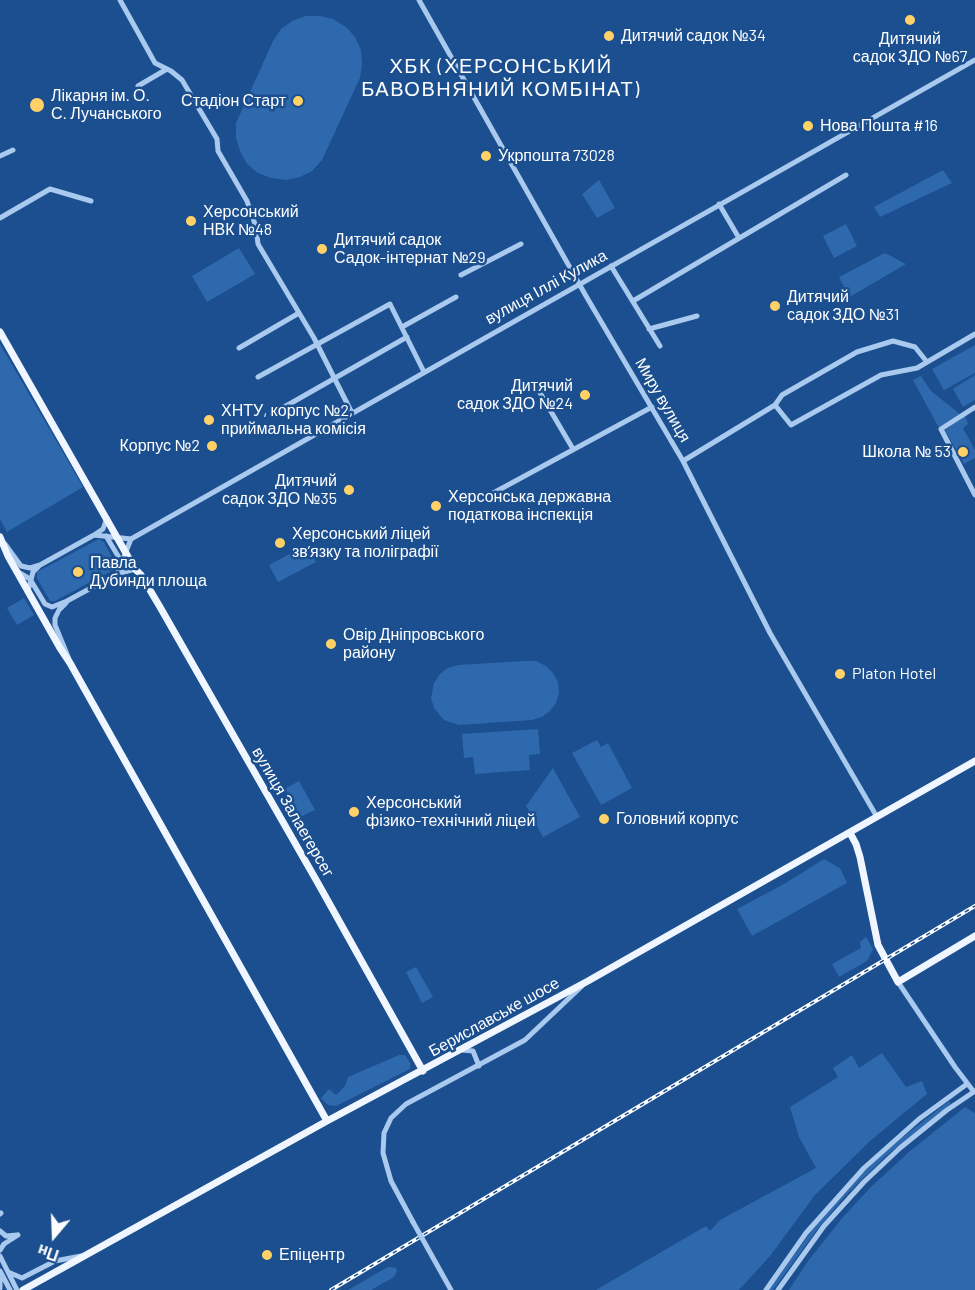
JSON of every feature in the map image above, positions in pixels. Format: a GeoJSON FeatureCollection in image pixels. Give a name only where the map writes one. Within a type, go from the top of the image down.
{"type":"FeatureCollection","features":[{"type":"Feature","properties":{"kind":"main road"},"geometry":{"type":"LineString","coordinates":[[0,332],[106,518]]}},
{"type":"Feature","properties":{"kind":"main road","name":"вулиця Залаегерсег"},"geometry":{"type":"LineString","coordinates":[[106,518],[320,885],[423,1071]]}},
{"type":"Feature","properties":{"kind":"main road"},"geometry":{"type":"LineString","coordinates":[[1,539],[28,591],[327,1121]]}},
{"type":"Feature","properties":{"kind":"main road","name":"Бериславське шосе"},"geometry":{"type":"LineString","coordinates":[[23,1290],[327,1121],[588,981],[975,761]]}},
{"type":"Feature","properties":{"kind":"main road"},"geometry":{"type":"LineString","coordinates":[[850,833],[860,856],[878,945],[898,982],[975,936]]}},
{"type":"Feature","properties":{"kind":"street"},"geometry":{"type":"LineString","coordinates":[[120,0],[155,63],[182,80],[217,140],[218,151],[247,201],[256,227],[258,244],[317,344],[352,413]]}},
{"type":"Feature","properties":{"kind":"street","name":"Миру вулиця"},"geometry":{"type":"LineString","coordinates":[[419,0],[683,461],[770,633],[877,817]]}},
{"type":"Feature","properties":{"kind":"street","name":"вулиця Іллі Кулика"},"geometry":{"type":"LineString","coordinates":[[130,539],[975,60]]}},
{"type":"Feature","properties":{"kind":"street"},"geometry":{"type":"LineString","coordinates":[[138,86],[167,69]]}},
{"type":"Feature","properties":{"kind":"street"},"geometry":{"type":"LineString","coordinates":[[0,156],[13,150]]}},
{"type":"Feature","properties":{"kind":"street"},"geometry":{"type":"LineString","coordinates":[[633,301],[846,175]]}},
{"type":"Feature","properties":{"kind":"street"},"geometry":{"type":"LineString","coordinates":[[0,218],[50,189],[91,201]]}},
{"type":"Feature","properties":{"kind":"street"},"geometry":{"type":"LineString","coordinates":[[719,204],[739,238]]}},
{"type":"Feature","properties":{"kind":"street"},"geometry":{"type":"LineString","coordinates":[[460,275],[521,244]]}},
{"type":"Feature","properties":{"kind":"street"},"geometry":{"type":"LineString","coordinates":[[611,266],[660,346]]}},
{"type":"Feature","properties":{"kind":"street"},"geometry":{"type":"LineString","coordinates":[[402,327],[456,297]]}},
{"type":"Feature","properties":{"kind":"street"},"geometry":{"type":"LineString","coordinates":[[258,377],[390,304],[424,372]]}},
{"type":"Feature","properties":{"kind":"street"},"geometry":{"type":"LineString","coordinates":[[239,348],[299,313]]}},
{"type":"Feature","properties":{"kind":"street"},"geometry":{"type":"LineString","coordinates":[[649,329],[697,316]]}},
{"type":"Feature","properties":{"kind":"street"},"geometry":{"type":"LineString","coordinates":[[776,405],[791,425],[881,375],[917,368],[975,334]]}},
{"type":"Feature","properties":{"kind":"street"},"geometry":{"type":"LineString","coordinates":[[279,410],[407,337]]}},
{"type":"Feature","properties":{"kind":"street"},"geometry":{"type":"LineString","coordinates":[[683,461],[776,405],[782,395],[857,352],[893,341],[915,348],[927,362]]}},
{"type":"Feature","properties":{"kind":"street"},"geometry":{"type":"LineString","coordinates":[[536,386],[573,449]]}},
{"type":"Feature","properties":{"kind":"street"},"geometry":{"type":"LineString","coordinates":[[484,498],[652,407]]}},
{"type":"Feature","properties":{"kind":"street"},"geometry":{"type":"LineString","coordinates":[[975,407],[941,429],[975,495]]}},
{"type":"Feature","properties":{"kind":"street"},"geometry":{"type":"LineString","coordinates":[[1,539],[21,566],[30,568],[40,565],[94,535],[103,529],[106,518]]}},
{"type":"Feature","properties":{"kind":"street"},"geometry":{"type":"LineString","coordinates":[[94,535],[130,539],[117,574]]}},
{"type":"Feature","properties":{"kind":"street"},"geometry":{"type":"LineString","coordinates":[[106,536],[121,561],[135,569]]}},
{"type":"Feature","properties":{"kind":"street"},"geometry":{"type":"LineString","coordinates":[[28,591],[33,572],[40,565]]}},
{"type":"Feature","properties":{"kind":"street"},"geometry":{"type":"LineString","coordinates":[[18,572],[30,579],[45,604],[52,607],[67,602],[117,574],[135,569]]}},
{"type":"Feature","properties":{"kind":"street"},"geometry":{"type":"LineString","coordinates":[[67,602],[59,610],[55,618],[55,625],[70,663]]}},
{"type":"Feature","properties":{"kind":"street"},"geometry":{"type":"LineString","coordinates":[[451,1290],[398,1197],[386,1166],[382,1142],[386,1126],[398,1110],[525,1040],[588,981]]}},
{"type":"Feature","properties":{"kind":"street"},"geometry":{"type":"LineString","coordinates":[[778,1290],[824,1226],[871,1175],[919,1133],[974,1092],[898,982]]}},
{"type":"Feature","properties":{"kind":"street"},"geometry":{"type":"LineString","coordinates":[[462,1050],[473,1051],[479,1066]]}},
{"type":"Feature","properties":{"kind":"street"},"geometry":{"type":"LineString","coordinates":[[766,1290],[824,1211],[864,1168],[919,1119],[967,1084]]}},
{"type":"Feature","properties":{"kind":"street"},"geometry":{"type":"LineString","coordinates":[[0,1231],[10,1237],[18,1235],[3,1244],[0,1250]]}},
{"type":"Feature","properties":{"kind":"street"},"geometry":{"type":"LineString","coordinates":[[8,1272],[22,1278],[55,1261],[86,1255]]}},
{"type":"Feature","properties":{"kind":"street"},"geometry":{"type":"LineString","coordinates":[[0,1256],[16,1290]]}},
{"type":"Feature","properties":{"kind":"street"},"geometry":{"type":"LineString","coordinates":[[0,1271],[10,1290]]}},
{"type":"Feature","properties":{"kind":"street"},"geometry":{"type":"LineString","coordinates":[[0,1279],[0,1288]]}},
{"type":"Feature","properties":{"kind":"shaded area","name":"Стадіон Старт"},"geometry":{"type":"Polygon","coordinates":[[[306,16],[333,19],[346,27],[355,37],[361,50],[360,78],[322,160],[312,171],[300,177],[286,180],[271,178],[258,173],[247,164],[236,138],[236,123],[273,41],[281,29],[292,21],[306,16]]]}},
{"type":"Feature","properties":{"kind":"shaded area"},"geometry":{"type":"Polygon","coordinates":[[[943,170],[952,183],[880,217],[874,207],[943,170]]]}},
{"type":"Feature","properties":{"kind":"shaded area"},"geometry":{"type":"Polygon","coordinates":[[[599,180],[615,208],[597,218],[582,194],[599,180]]]}},
{"type":"Feature","properties":{"kind":"shaded area"},"geometry":{"type":"Polygon","coordinates":[[[846,224],[857,246],[834,258],[823,236],[846,224]]]}},
{"type":"Feature","properties":{"kind":"shaded area"},"geometry":{"type":"Polygon","coordinates":[[[239,248],[255,274],[207,302],[192,276],[239,248]]]}},
{"type":"Feature","properties":{"kind":"shaded area"},"geometry":{"type":"Polygon","coordinates":[[[885,253],[906,264],[836,305],[848,294],[839,277],[885,253]]]}},
{"type":"Feature","properties":{"kind":"shaded area"},"geometry":{"type":"Polygon","coordinates":[[[0,344],[83,487],[7,532],[0,519],[0,344]]]}},
{"type":"Feature","properties":{"kind":"shaded area"},"geometry":{"type":"Polygon","coordinates":[[[975,345],[975,373],[944,390],[932,369],[975,345]]]}},
{"type":"Feature","properties":{"kind":"shaded area"},"geometry":{"type":"Polygon","coordinates":[[[975,375],[975,400],[963,407],[953,389],[975,375]]]}},
{"type":"Feature","properties":{"kind":"shaded area"},"geometry":{"type":"Polygon","coordinates":[[[921,376],[931,391],[960,414],[939,428],[913,380],[921,376]]]}},
{"type":"Feature","properties":{"kind":"shaded area"},"geometry":{"type":"Polygon","coordinates":[[[965,416],[968,424],[963,428],[975,450],[975,458],[964,464],[945,430],[965,416]]]}},
{"type":"Feature","properties":{"kind":"shaded area"},"geometry":{"type":"Polygon","coordinates":[[[99,539],[104,542],[115,563],[115,569],[55,601],[50,601],[37,578],[37,572],[99,539]]]}},
{"type":"Feature","properties":{"kind":"shaded area"},"geometry":{"type":"Polygon","coordinates":[[[306,545],[316,562],[278,582],[269,565],[306,545]]]}},
{"type":"Feature","properties":{"kind":"shaded area"},"geometry":{"type":"Polygon","coordinates":[[[24,598],[34,615],[17,625],[7,608],[24,598]]]}},
{"type":"Feature","properties":{"kind":"shaded area"},"geometry":{"type":"Polygon","coordinates":[[[536,661],[546,666],[558,682],[559,693],[556,703],[542,717],[532,720],[459,725],[444,720],[434,708],[431,698],[434,683],[448,668],[458,665],[536,661]]]}},
{"type":"Feature","properties":{"kind":"shaded area"},"geometry":{"type":"Polygon","coordinates":[[[538,729],[540,754],[529,755],[530,770],[475,774],[473,757],[464,758],[462,734],[538,729]]]}},
{"type":"Feature","properties":{"kind":"shaded area"},"geometry":{"type":"Polygon","coordinates":[[[597,740],[601,747],[608,743],[632,788],[601,805],[572,753],[597,740]]]}},
{"type":"Feature","properties":{"kind":"shaded area"},"geometry":{"type":"Polygon","coordinates":[[[553,768],[580,817],[543,837],[526,806],[553,768]]]}},
{"type":"Feature","properties":{"kind":"shaded area"},"geometry":{"type":"Polygon","coordinates":[[[299,781],[315,810],[300,817],[285,789],[299,781]]]}},
{"type":"Feature","properties":{"kind":"shaded area"},"geometry":{"type":"Polygon","coordinates":[[[824,859],[840,868],[847,883],[752,936],[737,909],[824,859]]]}},
{"type":"Feature","properties":{"kind":"shaded area"},"geometry":{"type":"Polygon","coordinates":[[[866,937],[873,949],[867,961],[839,977],[832,964],[861,948],[860,942],[866,937]]]}},
{"type":"Feature","properties":{"kind":"shaded area"},"geometry":{"type":"Polygon","coordinates":[[[416,967],[433,997],[422,1003],[406,972],[416,967]]]}},
{"type":"Feature","properties":{"kind":"shaded area"},"geometry":{"type":"Polygon","coordinates":[[[882,1053],[906,1087],[922,1081],[927,1094],[870,1141],[815,1195],[770,1256],[739,1290],[596,1290],[706,1226],[710,1231],[720,1220],[816,1168],[799,1137],[790,1107],[838,1077],[833,1068],[852,1055],[859,1068],[882,1053]]]}},
{"type":"Feature","properties":{"kind":"shaded area"},"geometry":{"type":"Polygon","coordinates":[[[399,1055],[405,1055],[410,1063],[410,1069],[336,1106],[328,1105],[321,1098],[329,1089],[336,1095],[345,1086],[348,1077],[399,1055]]]}},
{"type":"Feature","properties":{"kind":"shaded area"},"geometry":{"type":"Polygon","coordinates":[[[949,1101],[951,1104],[887,1155],[846,1195],[816,1231],[773,1290],[769,1290],[813,1229],[862,1174],[884,1152],[949,1101]]]}},
{"type":"Feature","properties":{"kind":"shaded area"},"geometry":{"type":"Polygon","coordinates":[[[965,1107],[975,1113],[975,1290],[789,1290],[808,1261],[843,1217],[871,1187],[910,1151],[965,1107]]]}},
{"type":"Feature","properties":{"kind":"shaded area"},"geometry":{"type":"Polygon","coordinates":[[[388,1267],[396,1268],[394,1277],[371,1290],[348,1290],[388,1267]]]}},
{"type":"Feature","properties":{"kind":"railway"},"geometry":{"type":"LineString","coordinates":[[331,1290],[975,906]]}},
{"type":"Feature","properties":{"kind":"place","name":"Дитячий садок ЗДО №67"},"geometry":{"type":"Point","coordinates":[910,20]}},
{"type":"Feature","properties":{"kind":"place","name":"Дитячий садок №34"},"geometry":{"type":"Point","coordinates":[609,36]}},
{"type":"Feature","properties":{"kind":"place","name":"Стадіон Старт"},"geometry":{"type":"Point","coordinates":[298,101]}},
{"type":"Feature","properties":{"kind":"place","name":"Лікарня ім. О. С. Лучанського"},"geometry":{"type":"Point","coordinates":[37,105]}},
{"type":"Feature","properties":{"kind":"place","name":"Нова Пошта #16"},"geometry":{"type":"Point","coordinates":[808,126]}},
{"type":"Feature","properties":{"kind":"place","name":"Укрпошта 73028"},"geometry":{"type":"Point","coordinates":[486,156]}},
{"type":"Feature","properties":{"kind":"place","name":"Херсонський НВК №48"},"geometry":{"type":"Point","coordinates":[191,221]}},
{"type":"Feature","properties":{"kind":"place","name":"Дитячий садок Садок-інтернат №29"},"geometry":{"type":"Point","coordinates":[322,249]}},
{"type":"Feature","properties":{"kind":"place","name":"Дитячий садок ЗДО №31"},"geometry":{"type":"Point","coordinates":[775,306]}},
{"type":"Feature","properties":{"kind":"place","name":"Дитячий садок ЗДО №24"},"geometry":{"type":"Point","coordinates":[585,395]}},
{"type":"Feature","properties":{"kind":"place","name":"ХНТУ, корпус №2, приймальна комісія"},"geometry":{"type":"Point","coordinates":[209,420]}},
{"type":"Feature","properties":{"kind":"place","name":"Корпус №2"},"geometry":{"type":"Point","coordinates":[212,446]}},
{"type":"Feature","properties":{"kind":"place","name":"Школа № 53"},"geometry":{"type":"Point","coordinates":[963,452]}},
{"type":"Feature","properties":{"kind":"place","name":"Дитячий садок ЗДО №35"},"geometry":{"type":"Point","coordinates":[349,490]}},
{"type":"Feature","properties":{"kind":"place","name":"Херсонська державна податкова інспекція"},"geometry":{"type":"Point","coordinates":[436,506]}},
{"type":"Feature","properties":{"kind":"place","name":"Херсонський ліцей зв’язку та поліграфії"},"geometry":{"type":"Point","coordinates":[280,543]}},
{"type":"Feature","properties":{"kind":"place","name":"Павла Дубинди площа"},"geometry":{"type":"Point","coordinates":[78,572]}},
{"type":"Feature","properties":{"kind":"place","name":"Овір Дніпровського району"},"geometry":{"type":"Point","coordinates":[331,644]}},
{"type":"Feature","properties":{"kind":"place","name":"Platon Hotel"},"geometry":{"type":"Point","coordinates":[840,674]}},
{"type":"Feature","properties":{"kind":"place","name":"Херсонський фізико-технічний ліцей"},"geometry":{"type":"Point","coordinates":[354,812]}},
{"type":"Feature","properties":{"kind":"place","name":"Головний корпус"},"geometry":{"type":"Point","coordinates":[604,819]}},
{"type":"Feature","properties":{"kind":"place","name":"Епіцентр"},"geometry":{"type":"Point","coordinates":[267,1255]}},
{"type":"Feature","properties":{"kind":"district","name":"ХБК (ХЕРСОНСЬКИЙ БАВОВНЯНИЙ КОМБІНАТ)"},"geometry":{"type":"Point","coordinates":[501,78]}}]}
